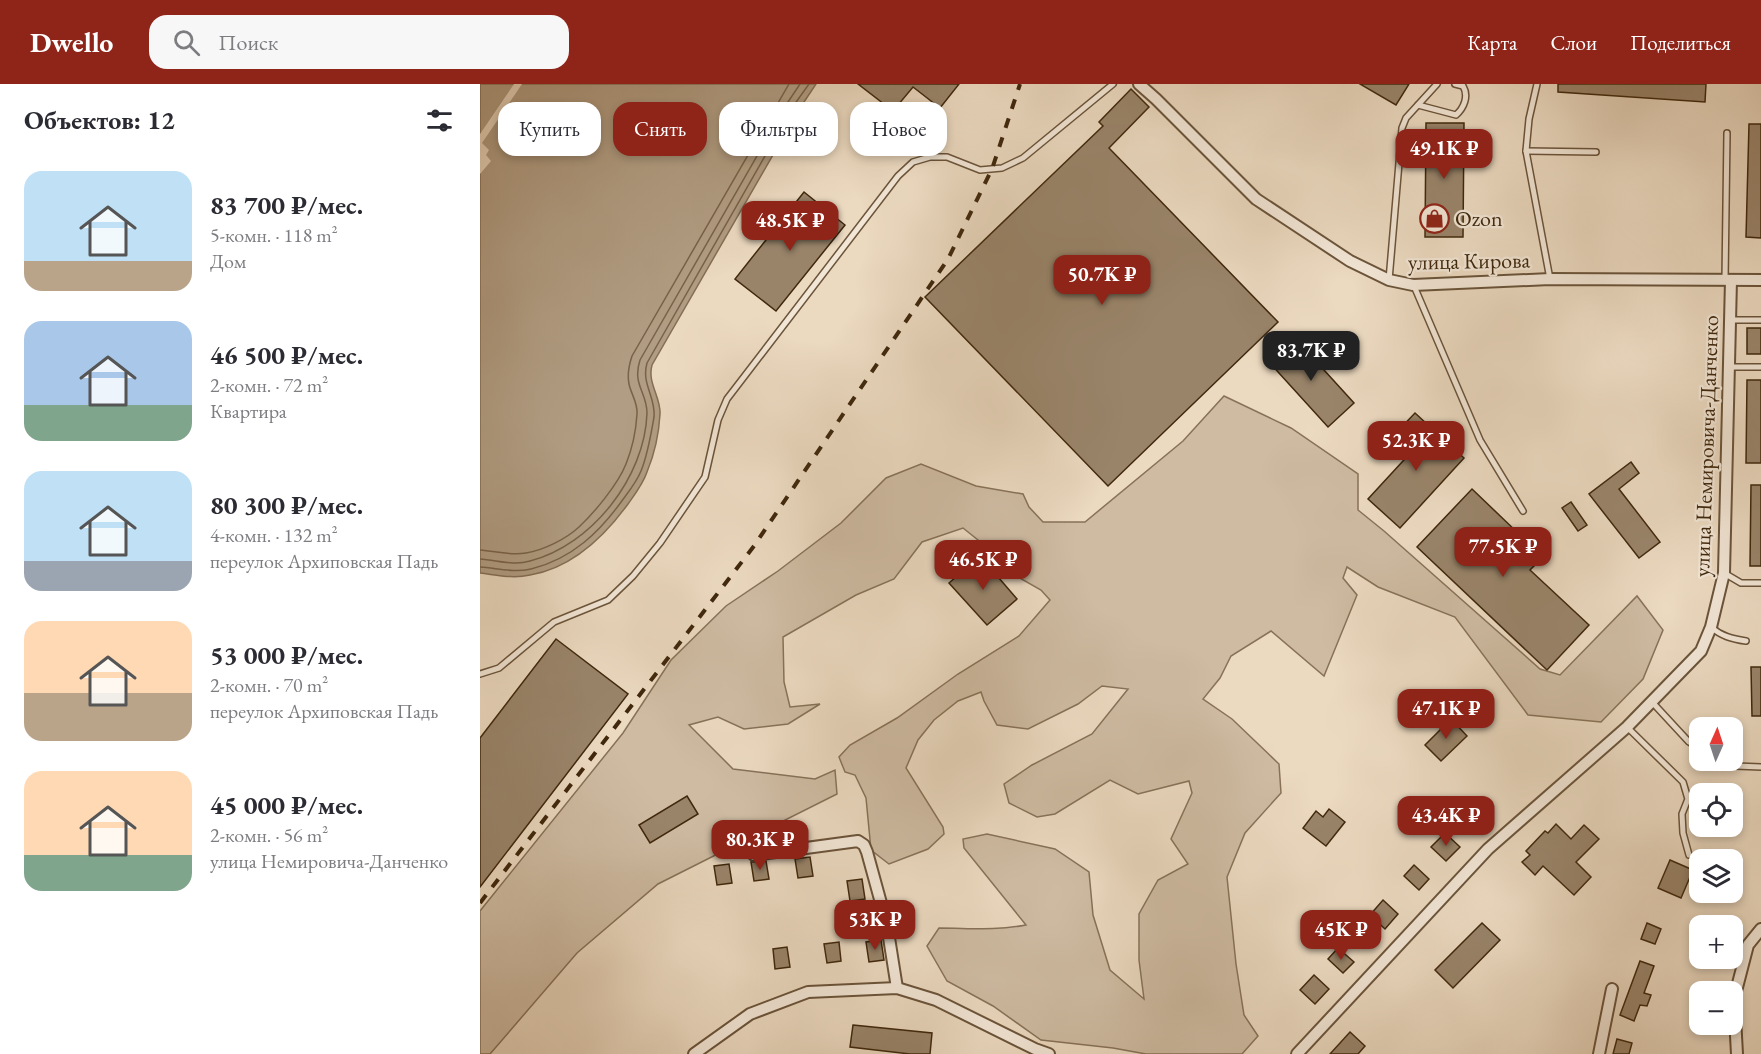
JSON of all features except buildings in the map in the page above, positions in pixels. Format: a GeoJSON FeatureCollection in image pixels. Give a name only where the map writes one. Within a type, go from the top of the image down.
{"type":"FeatureCollection","features":[{"type":"Feature","properties":{"kind":"street","name":"улица Кирова"},"geometry":{"type":"LineString","coordinates":[[1140,84],[1256,199],[1350,261],[1389,280],[1413,285],[1550,279],[1761,280]]}},
{"type":"Feature","properties":{"kind":"street","name":"улица Немировича-Данченко"},"geometry":{"type":"LineString","coordinates":[[1297,1054],[1488,849],[1627,727],[1701,651],[1711,627],[1724,573],[1730,320],[1728,280]]}},
{"type":"Feature","properties":{"kind":"street"},"geometry":{"type":"LineString","coordinates":[[754,855],[858,841],[864,845],[886,925],[897,988]]}},
{"type":"Feature","properties":{"kind":"street"},"geometry":{"type":"LineString","coordinates":[[1737,1054],[1734,999],[1748,945],[1761,929]]}},
{"type":"Feature","properties":{"kind":"street"},"geometry":{"type":"LineString","coordinates":[[694,1054],[750,1014],[808,992],[897,988],[936,1000],[1035,1050],[1049,1054]]}},
{"type":"Feature","properties":{"kind":"street"},"geometry":{"type":"LineString","coordinates":[[1599,1054],[1612,989]]}},
{"type":"Feature","properties":{"kind":"lane"},"geometry":{"type":"LineString","coordinates":[[480,674],[499,668],[554,622],[608,600],[633,576],[660,543],[705,477],[718,420],[728,399],[898,176],[913,162],[930,157],[947,157],[980,170],[1002,168],[1023,158],[1113,84]]}},
{"type":"Feature","properties":{"kind":"lane"},"geometry":{"type":"LineString","coordinates":[[1389,280],[1402,128],[1406,118],[1437,84]]}},
{"type":"Feature","properties":{"kind":"lane"},"geometry":{"type":"LineString","coordinates":[[1418,105],[1456,115],[1461,110],[1466,94],[1463,86],[1455,84]]}},
{"type":"Feature","properties":{"kind":"lane"},"geometry":{"type":"LineString","coordinates":[[1537,84],[1529,119],[1526,151],[1550,279]]}},
{"type":"Feature","properties":{"kind":"lane"},"geometry":{"type":"LineString","coordinates":[[1727,133],[1728,280]]}},
{"type":"Feature","properties":{"kind":"lane"},"geometry":{"type":"LineString","coordinates":[[1526,151],[1596,152]]}},
{"type":"Feature","properties":{"kind":"lane"},"geometry":{"type":"LineString","coordinates":[[1413,285],[1480,440],[1523,511]]}},
{"type":"Feature","properties":{"kind":"lane"},"geometry":{"type":"LineString","coordinates":[[1730,320],[1761,320]]}},
{"type":"Feature","properties":{"kind":"lane"},"geometry":{"type":"LineString","coordinates":[[1729,367],[1761,367]]}},
{"type":"Feature","properties":{"kind":"lane"},"geometry":{"type":"LineString","coordinates":[[1724,573],[1741,583],[1761,584]]}},
{"type":"Feature","properties":{"kind":"lane"},"geometry":{"type":"LineString","coordinates":[[1711,627],[1719,634],[1736,640],[1746,640]]}},
{"type":"Feature","properties":{"kind":"lane"},"geometry":{"type":"LineString","coordinates":[[1652,702],[1689,742]]}},
{"type":"Feature","properties":{"kind":"lane"},"geometry":{"type":"LineString","coordinates":[[1627,727],[1683,782],[1688,800],[1682,814],[1683,833],[1689,855]]}},
{"type":"Feature","properties":{"kind":"lane"},"geometry":{"type":"LineString","coordinates":[[1743,766],[1761,767]]}},
{"type":"Feature","properties":{"kind":"shaded area"},"geometry":{"type":"Polygon","coordinates":[[[1224,396],[1291,428],[1358,474],[1358,510],[1540,669],[1560,675],[1637,596],[1663,630],[1643,679],[1601,722],[1528,715],[1455,617],[1378,587],[1347,567],[1343,578],[1357,595],[1324,676],[1271,631],[1231,656],[1220,678],[1203,699],[1232,719],[1279,764],[1281,793],[1245,833],[1227,877],[1244,1015],[1258,1036],[1242,1054],[1146,1054],[1041,1040],[993,1006],[947,981],[927,946],[939,928],[993,929],[1026,925],[964,848],[963,839],[987,834],[1055,849],[1089,872],[1093,915],[1110,970],[1144,999],[1139,960],[1139,914],[1158,880],[1188,864],[1171,839],[1192,793],[1189,781],[1138,794],[1110,780],[1055,814],[1037,817],[1009,803],[1004,784],[1032,765],[1092,734],[1128,689],[1102,686],[1078,704],[1028,729],[997,725],[981,692],[958,701],[934,720],[918,740],[906,768],[943,827],[944,834],[928,849],[889,864],[871,850],[866,798],[855,775],[845,772],[839,757],[850,745],[897,718],[958,674],[1019,636],[1050,600],[1041,590],[1011,573],[983,544],[963,528],[922,542],[894,579],[856,595],[783,637],[784,682],[790,707],[820,704],[788,724],[744,729],[718,717],[689,725],[733,769],[815,779],[835,770],[837,794],[658,884],[577,953],[490,1054],[480,1054],[480,911],[623,733],[671,660],[726,606],[778,571],[841,523],[886,478],[921,464],[976,486],[1023,494],[1029,507],[1043,522],[1085,522],[1183,441],[1224,396]]]}},
{"type":"Feature","properties":{"kind":"water"},"geometry":{"type":"Polygon","coordinates":[[[480,84],[816,84],[804,102],[719,102],[719,156],[772,156],[652,365],[651,378],[660,408],[657,436],[645,476],[628,504],[598,539],[560,566],[517,577],[480,573],[480,84]]]}},
{"type":"Feature","properties":{"kind":"pier"},"geometry":{"type":"Polygon","coordinates":[[[514,84],[522,84],[510,102],[502,102],[514,84]]]}},
{"type":"Feature","properties":{"kind":"pier"},"geometry":{"type":"Polygon","coordinates":[[[498,108],[498,119],[482,143],[489,150],[486,155],[491,161],[480,174],[480,134],[498,108]]]}},
{"type":"Feature","properties":{"kind":"railway"},"geometry":{"type":"LineString","coordinates":[[480,903],[754,546],[948,259],[992,169],[1020,84]]}},
{"type":"Feature","properties":{"kind":"place","name":"Ozon"},"geometry":{"type":"Point","coordinates":[1434,218]}}]}
